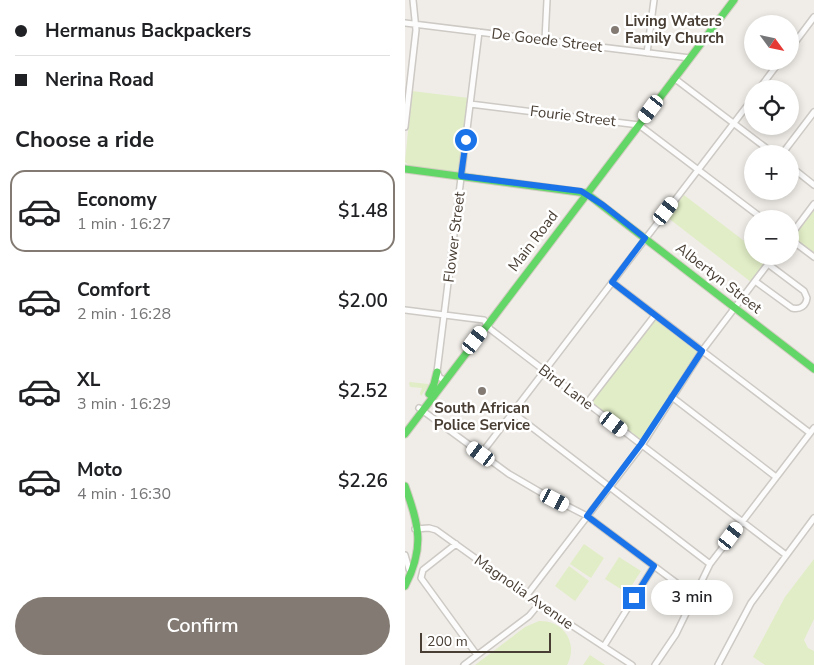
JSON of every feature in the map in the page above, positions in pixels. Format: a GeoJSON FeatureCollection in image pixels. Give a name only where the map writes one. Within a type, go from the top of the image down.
{"type":"FeatureCollection","features":[{"type":"Feature","properties":{"kind":"main road","name":"Main Road"},"geometry":{"type":"LineString","coordinates":[[405,425],[421,410],[445,380],[734,0]]}},
{"type":"Feature","properties":{"kind":"main road","name":"Albertyn Street"},"geometry":{"type":"LineString","coordinates":[[405,169],[578,190],[587,194],[814,369]]}},
{"type":"Feature","properties":{"kind":"main road"},"geometry":{"type":"LineString","coordinates":[[421,410],[437,372]]}},
{"type":"Feature","properties":{"kind":"main road","name":"Main Road"},"geometry":{"type":"LineString","coordinates":[[405,434],[421,410]]}},
{"type":"Feature","properties":{"kind":"main road"},"geometry":{"type":"LineString","coordinates":[[405,486],[417,529],[418,556],[413,572],[405,586]]}},
{"type":"Feature","properties":{"kind":"main road"},"geometry":{"type":"LineString","coordinates":[[405,499],[417,529],[414,550],[405,579]]}},
{"type":"Feature","properties":{"kind":"street"},"geometry":{"type":"LineString","coordinates":[[405,127],[416,30],[413,0]]}},
{"type":"Feature","properties":{"kind":"street"},"geometry":{"type":"LineString","coordinates":[[545,40],[547,0]]}},
{"type":"Feature","properties":{"kind":"street"},"geometry":{"type":"LineString","coordinates":[[647,53],[654,0]]}},
{"type":"Feature","properties":{"kind":"street"},"geometry":{"type":"LineString","coordinates":[[799,37],[814,17]]}},
{"type":"Feature","properties":{"kind":"street","name":"De Goede Street"},"geometry":{"type":"LineString","coordinates":[[405,23],[690,58]]}},
{"type":"Feature","properties":{"kind":"street","name":"Flower Street"},"geometry":{"type":"LineString","coordinates":[[437,372],[479,32]]}},
{"type":"Feature","properties":{"kind":"street"},"geometry":{"type":"LineString","coordinates":[[674,78],[761,145]]}},
{"type":"Feature","properties":{"kind":"street","name":"Fourie Street"},"geometry":{"type":"LineString","coordinates":[[470,104],[639,125],[751,210]]}},
{"type":"Feature","properties":{"kind":"street"},"geometry":{"type":"LineString","coordinates":[[481,454],[744,109]]}},
{"type":"Feature","properties":{"kind":"street"},"geometry":{"type":"LineString","coordinates":[[789,145],[814,112]]}},
{"type":"Feature","properties":{"kind":"street"},"geometry":{"type":"LineString","coordinates":[[799,173],[814,185]]}},
{"type":"Feature","properties":{"kind":"street"},"geometry":{"type":"LineString","coordinates":[[799,225],[814,204]]}},
{"type":"Feature","properties":{"kind":"street"},"geometry":{"type":"LineString","coordinates":[[799,245],[814,258]]}},
{"type":"Feature","properties":{"kind":"street"},"geometry":{"type":"LineString","coordinates":[[527,595],[641,444],[702,351],[767,265]]}},
{"type":"Feature","properties":{"kind":"street"},"geometry":{"type":"LineString","coordinates":[[755,281],[792,308],[799,309],[805,305],[807,298],[804,291],[769,265]]}},
{"type":"Feature","properties":{"kind":"street"},"geometry":{"type":"LineString","coordinates":[[612,282],[810,433]]}},
{"type":"Feature","properties":{"kind":"street","name":"Bird Lane"},"geometry":{"type":"LineString","coordinates":[[405,310],[482,319],[491,329],[786,555]]}},
{"type":"Feature","properties":{"kind":"street"},"geometry":{"type":"LineString","coordinates":[[587,403],[655,315]]}},
{"type":"Feature","properties":{"kind":"street"},"geometry":{"type":"LineString","coordinates":[[437,372],[440,378],[445,380]]}},
{"type":"Feature","properties":{"kind":"street"},"geometry":{"type":"LineString","coordinates":[[673,397],[776,477]]}},
{"type":"Feature","properties":{"kind":"street"},"geometry":{"type":"LineString","coordinates":[[421,410],[533,489],[587,516],[694,596]]}},
{"type":"Feature","properties":{"kind":"street"},"geometry":{"type":"LineString","coordinates":[[512,412],[710,564]]}},
{"type":"Feature","properties":{"kind":"street"},"geometry":{"type":"LineString","coordinates":[[655,665],[675,634],[710,564],[814,428]]}},
{"type":"Feature","properties":{"kind":"street"},"geometry":{"type":"LineString","coordinates":[[718,665],[751,603],[814,518]]}},
{"type":"Feature","properties":{"kind":"street","name":"Magnolia Avenue"},"geometry":{"type":"LineString","coordinates":[[417,529],[432,528],[539,604],[632,665]]}},
{"type":"Feature","properties":{"kind":"street"},"geometry":{"type":"LineString","coordinates":[[456,544],[423,570],[421,576],[423,582],[477,654]]}},
{"type":"Feature","properties":{"kind":"street"},"geometry":{"type":"LineString","coordinates":[[405,555],[409,569]]}},
{"type":"Feature","properties":{"kind":"street"},"geometry":{"type":"LineString","coordinates":[[604,646],[654,566]]}},
{"type":"Feature","properties":{"kind":"street"},"geometry":{"type":"LineString","coordinates":[[463,665],[532,614],[539,604]]}},
{"type":"Feature","properties":{"kind":"green space"},"geometry":{"type":"Polygon","coordinates":[[[412,91],[469,98],[460,170],[458,172],[410,166],[405,162],[412,91]]]}},
{"type":"Feature","properties":{"kind":"green space"},"geometry":{"type":"Polygon","coordinates":[[[684,195],[744,241],[744,265],[764,265],[751,282],[667,217],[684,195]]]}},
{"type":"Feature","properties":{"kind":"green space"},"geometry":{"type":"Polygon","coordinates":[[[814,210],[814,255],[799,242],[799,230],[814,210]]]}},
{"type":"Feature","properties":{"kind":"green space"},"geometry":{"type":"Polygon","coordinates":[[[655,320],[659,320],[698,351],[698,353],[640,439],[594,404],[593,400],[655,320]]]}},
{"type":"Feature","properties":{"kind":"green space"},"geometry":{"type":"Polygon","coordinates":[[[410,382],[429,385],[421,396],[422,388],[410,387],[410,382]]]}},
{"type":"Feature","properties":{"kind":"green space"},"geometry":{"type":"Polygon","coordinates":[[[584,544],[604,558],[591,578],[570,564],[584,544]]]}},
{"type":"Feature","properties":{"kind":"green space"},"geometry":{"type":"Polygon","coordinates":[[[619,557],[641,571],[627,593],[605,579],[619,557]]]}},
{"type":"Feature","properties":{"kind":"green space"},"geometry":{"type":"Polygon","coordinates":[[[814,559],[814,619],[804,640],[808,648],[814,651],[814,665],[765,665],[753,657],[785,597],[814,559]]]}},
{"type":"Feature","properties":{"kind":"green space"},"geometry":{"type":"Polygon","coordinates":[[[569,566],[589,581],[575,601],[555,586],[569,566]]]}},
{"type":"Feature","properties":{"kind":"green space"},"geometry":{"type":"Polygon","coordinates":[[[539,621],[555,624],[567,634],[571,649],[567,665],[475,665],[525,627],[539,621]]]}},
{"type":"Feature","properties":{"kind":"green space"},"geometry":{"type":"Polygon","coordinates":[[[590,655],[605,665],[583,665],[590,655]]]}},
{"type":"Feature","properties":{"kind":"traffic: fast"},"geometry":{"type":"LineString","coordinates":[[405,434],[734,0]]}},
{"type":"Feature","properties":{"kind":"traffic: fast"},"geometry":{"type":"LineString","coordinates":[[405,169],[586,193],[814,369]]}},
{"type":"Feature","properties":{"kind":"traffic: fast"},"geometry":{"type":"LineString","coordinates":[[429,394],[437,372]]}},
{"type":"Feature","properties":{"kind":"traffic: fast"},"geometry":{"type":"LineString","coordinates":[[405,486],[414,513],[418,536],[415,560],[405,586]]}},
{"type":"Feature","properties":{"kind":"place","name":"Living Waters Family Church"},"geometry":{"type":"Point","coordinates":[615,30]}},
{"type":"Feature","properties":{"kind":"place","name":"South African Police Service"},"geometry":{"type":"Point","coordinates":[482,391]}},
{"type":"Feature","properties":{"kind":"route"},"geometry":{"type":"LineString","coordinates":[[466,140],[461,176],[581,191],[603,205],[645,238],[612,282],[702,351],[641,444],[587,516],[654,566],[634,598]]}}]}
